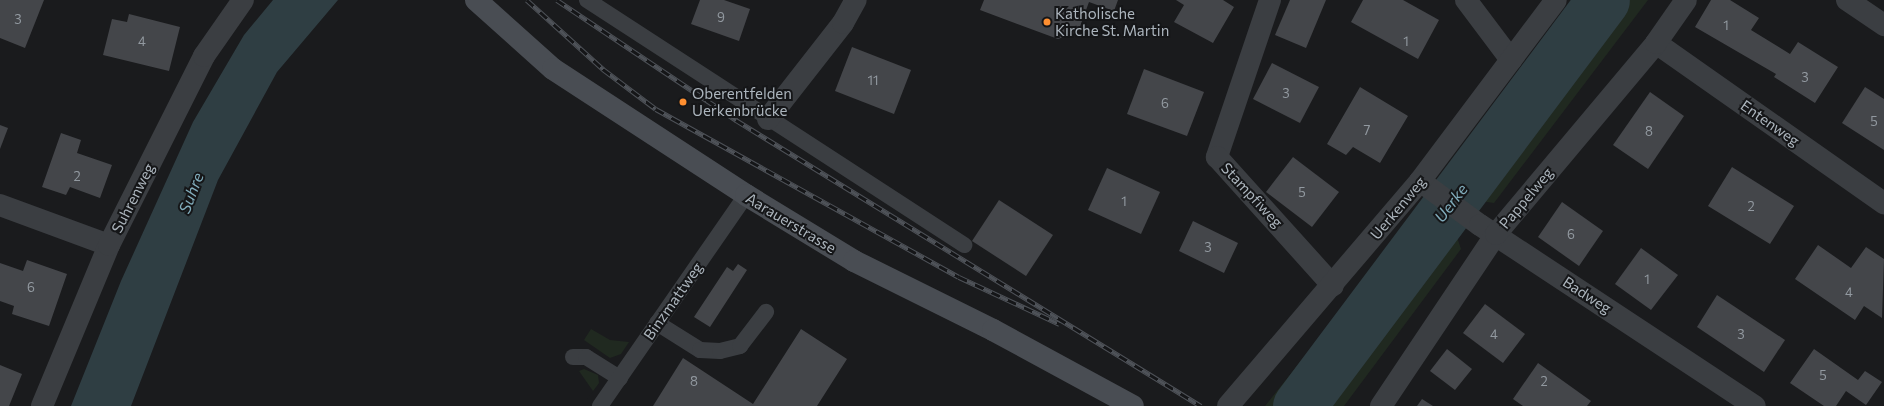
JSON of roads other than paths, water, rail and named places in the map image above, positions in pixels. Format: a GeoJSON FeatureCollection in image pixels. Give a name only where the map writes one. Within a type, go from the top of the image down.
{"type":"FeatureCollection","features":[{"type":"Feature","properties":{"kind":"main road","name":"Aarauerstrasse"},"geometry":{"type":"LineString","coordinates":[[476,0],[553,69],[746,195],[854,261],[993,330],[1133,406]]}},
{"type":"Feature","properties":{"kind":"street","name":"Suhrenweg"},"geometry":{"type":"LineString","coordinates":[[42,406],[109,245],[204,56],[243,0]]}},
{"type":"Feature","properties":{"kind":"street"},"geometry":{"type":"LineString","coordinates":[[768,119],[843,23],[856,0]]}},
{"type":"Feature","properties":{"kind":"street","name":"Stampfiweg"},"geometry":{"type":"LineString","coordinates":[[1270,0],[1217,157],[1333,286]]}},
{"type":"Feature","properties":{"kind":"street"},"geometry":{"type":"LineString","coordinates":[[1466,0],[1511,60]]}},
{"type":"Feature","properties":{"kind":"street","name":"Uerkenweg"},"geometry":{"type":"LineString","coordinates":[[1228,406],[1333,286],[1426,185],[1511,60],[1556,0]]}},
{"type":"Feature","properties":{"kind":"street","name":"Pappelweg"},"geometry":{"type":"LineString","coordinates":[[1381,406],[1488,230],[1656,43],[1686,0]]}},
{"type":"Feature","properties":{"kind":"street"},"geometry":{"type":"LineString","coordinates":[[1847,0],[1884,25]]}},
{"type":"Feature","properties":{"kind":"street","name":"Entenweg"},"geometry":{"type":"LineString","coordinates":[[1656,43],[1884,203]]}},
{"type":"Feature","properties":{"kind":"street","name":"Badweg"},"geometry":{"type":"LineString","coordinates":[[1426,185],[1488,230],[1755,406]]}},
{"type":"Feature","properties":{"kind":"street"},"geometry":{"type":"LineString","coordinates":[[0,205],[109,245]]}},
{"type":"Feature","properties":{"kind":"lane"},"geometry":{"type":"LineString","coordinates":[[587,0],[964,245]]}},
{"type":"Feature","properties":{"kind":"lane","name":"Binzmattweg"},"geometry":{"type":"LineString","coordinates":[[600,406],[746,195]]}},
{"type":"Feature","properties":{"kind":"lane"},"geometry":{"type":"LineString","coordinates":[[657,323],[700,350],[720,351],[740,346],[766,312]]}},
{"type":"Feature","properties":{"kind":"lane"},"geometry":{"type":"LineString","coordinates":[[573,357],[586,357],[620,378]]}},
{"type":"Feature","properties":{"kind":"water","name":"Suhre"},"geometry":{"type":"Polygon","coordinates":[[[273,0],[338,0],[277,72],[218,180],[131,406],[71,406],[121,281],[193,122],[244,35],[273,0]]]}},
{"type":"Feature","properties":{"kind":"waterway","name":"Uerke"},"geometry":{"type":"LineString","coordinates":[[1299,406],[1603,0]]}},
{"type":"Feature","properties":{"kind":"railway"},"geometry":{"type":"LineString","coordinates":[[527,0],[603,69],[656,109],[959,277],[1060,324]]}},
{"type":"Feature","properties":{"kind":"railway"},"geometry":{"type":"LineString","coordinates":[[557,0],[736,120],[1201,406]]}},
{"type":"Feature","properties":{"kind":"place","name":"Katholische Kirche St. Martin"},"geometry":{"type":"Point","coordinates":[1047,22]}},
{"type":"Feature","properties":{"kind":"place","name":"Oberentfelden Uerkenbrücke"},"geometry":{"type":"Point","coordinates":[683,102]}}]}
